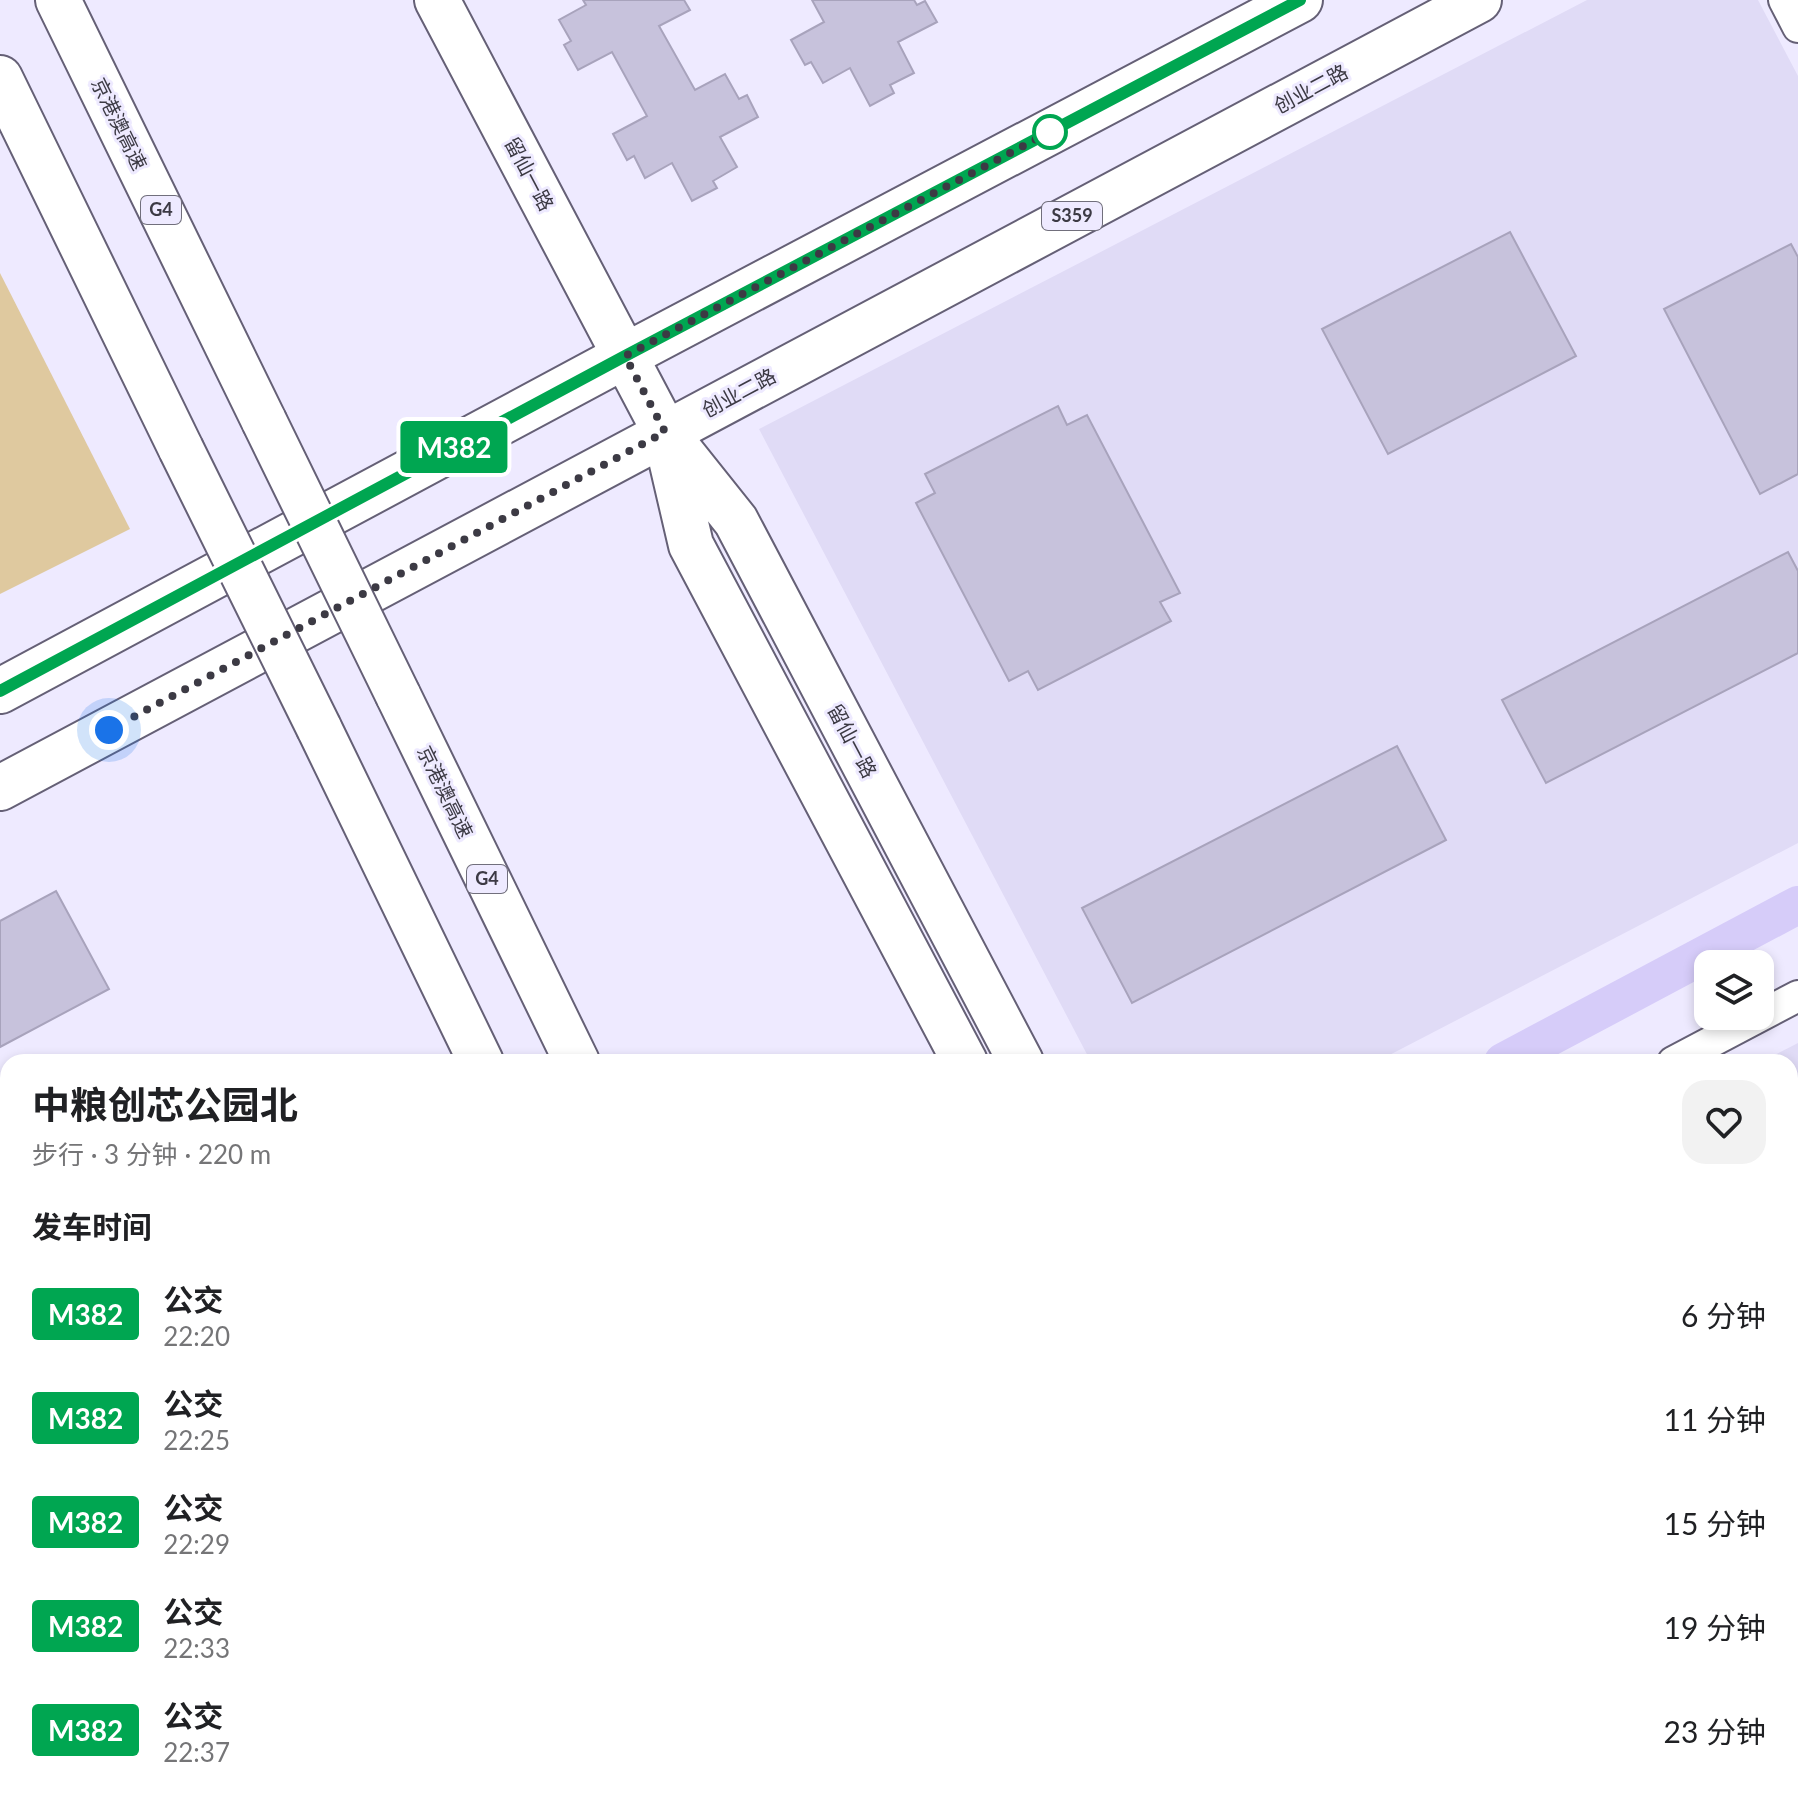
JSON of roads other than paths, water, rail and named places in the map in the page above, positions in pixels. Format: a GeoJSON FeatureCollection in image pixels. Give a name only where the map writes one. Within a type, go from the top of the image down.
{"type":"FeatureCollection","features":[{"type":"Feature","properties":{"kind":"main road","name":"京港澳高速"},"geometry":{"type":"LineString","coordinates":[[58,0],[573,1054]]}},
{"type":"Feature","properties":{"kind":"main road","name":"留仙一路"},"geometry":{"type":"LineString","coordinates":[[437,0],[665,432],[736,521],[1017,1054]]}},
{"type":"Feature","properties":{"kind":"main road"},"geometry":{"type":"LineString","coordinates":[[0,691],[625,356],[1300,0]]}},
{"type":"Feature","properties":{"kind":"main road","name":"创业二路"},"geometry":{"type":"LineString","coordinates":[[0,788],[1479,0]]}},
{"type":"Feature","properties":{"kind":"main road"},"geometry":{"type":"LineString","coordinates":[[0,78],[477,1054]]}},
{"type":"Feature","properties":{"kind":"main road","name":"留仙一路"},"geometry":{"type":"LineString","coordinates":[[665,432],[691,545],[961,1054]]}},
{"type":"Feature","properties":{"kind":"street"},"geometry":{"type":"LineString","coordinates":[[1784,0],[1798,27]]}},
{"type":"Feature","properties":{"kind":"street"},"geometry":{"type":"LineString","coordinates":[[1688,1054],[1798,996]]}},
{"type":"Feature","properties":{"kind":"waterway"},"geometry":{"type":"LineString","coordinates":[[1518,1054],[1798,905]]}}]}
